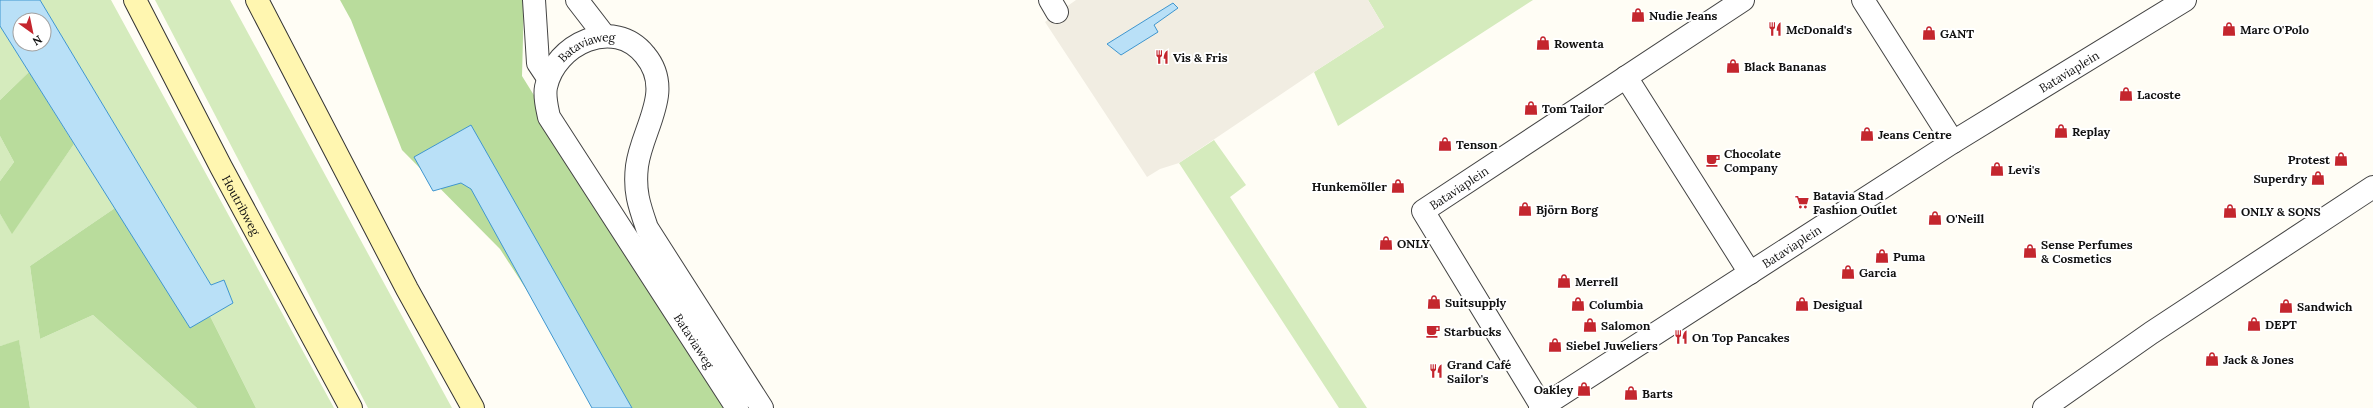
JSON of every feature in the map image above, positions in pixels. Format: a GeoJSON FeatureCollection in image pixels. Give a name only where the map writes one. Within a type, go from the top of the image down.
{"type":"FeatureCollection","features":[{"type":"Feature","properties":{"kind":"main road","name":"Houtribweg"},"geometry":{"type":"LineString","coordinates":[[135,0],[221,167],[351,408]]}},
{"type":"Feature","properties":{"kind":"main road"},"geometry":{"type":"LineString","coordinates":[[257,0],[407,289],[473,408]]}},
{"type":"Feature","properties":{"kind":"street"},"geometry":{"type":"LineString","coordinates":[[534,0],[538,63],[548,78]]}},
{"type":"Feature","properties":{"kind":"street"},"geometry":{"type":"LineString","coordinates":[[577,0],[604,35]]}},
{"type":"Feature","properties":{"kind":"street","name":"Bataviaplein"},"geometry":{"type":"LineString","coordinates":[[1743,0],[1423,211],[1541,407],[1953,142],[2185,0]]}},
{"type":"Feature","properties":{"kind":"street"},"geometry":{"type":"LineString","coordinates":[[1863,0],[1953,142]]}},
{"type":"Feature","properties":{"kind":"street","name":"Bataviaweg"},"geometry":{"type":"LineString","coordinates":[[737,408],[549,117],[545,88],[554,64],[586,39],[604,35],[616,36],[634,44],[640,49],[654,67],[659,88],[656,110],[644,136],[637,166],[636,197],[647,228],[762,408]]}},
{"type":"Feature","properties":{"kind":"street","name":"Bataviaplein"},"geometry":{"type":"LineString","coordinates":[[1626,77],[1750,273]]}},
{"type":"Feature","properties":{"kind":"street"},"geometry":{"type":"LineString","coordinates":[[2044,408],[2151,333],[2373,187]]}},
{"type":"Feature","properties":{"kind":"green space"},"geometry":{"type":"Polygon","coordinates":[[[40,0],[111,0],[334,408],[256,408],[210,316],[233,303],[223,281],[211,285],[52,20],[52,12],[47,12],[40,0]]]}},
{"type":"Feature","properties":{"kind":"green space"},"geometry":{"type":"Polygon","coordinates":[[[155,0],[230,0],[452,408],[368,408],[155,0]]]}},
{"type":"Feature","properties":{"kind":"green space"},"geometry":{"type":"Polygon","coordinates":[[[340,0],[524,0],[522,76],[728,408],[603,408],[500,249],[402,150],[351,20],[340,0]]]}},
{"type":"Feature","properties":{"kind":"green space"},"geometry":{"type":"Polygon","coordinates":[[[1368,0],[1533,0],[1338,126],[1314,72],[1384,27],[1368,0]]]}},
{"type":"Feature","properties":{"kind":"green space"},"geometry":{"type":"Polygon","coordinates":[[[0,26],[12,45],[12,52],[16,52],[29,72],[0,100],[0,26]]]}},
{"type":"Feature","properties":{"kind":"green space"},"geometry":{"type":"Polygon","coordinates":[[[29,72],[74,144],[12,234],[0,214],[0,181],[14,162],[0,136],[0,100],[29,72]]]}},
{"type":"Feature","properties":{"kind":"green space"},"geometry":{"type":"Polygon","coordinates":[[[0,136],[14,162],[0,181],[0,136]]]}},
{"type":"Feature","properties":{"kind":"green space"},"geometry":{"type":"Polygon","coordinates":[[[1214,140],[1246,185],[1230,197],[1367,408],[1339,408],[1179,163],[1214,140]]]}},
{"type":"Feature","properties":{"kind":"green space"},"geometry":{"type":"Polygon","coordinates":[[[74,144],[115,208],[30,266],[40,339],[93,315],[197,408],[30,408],[19,341],[0,346],[0,214],[12,233],[74,144]]]}},
{"type":"Feature","properties":{"kind":"green space"},"geometry":{"type":"Polygon","coordinates":[[[115,208],[190,327],[210,316],[256,408],[197,408],[93,315],[40,339],[30,266],[115,208]]]}},
{"type":"Feature","properties":{"kind":"green space"},"geometry":{"type":"Polygon","coordinates":[[[19,340],[30,408],[0,408],[0,346],[19,340]]]}},
{"type":"Feature","properties":{"kind":"shaded area"},"geometry":{"type":"Polygon","coordinates":[[[1076,0],[1368,0],[1384,27],[1179,163],[1160,169],[1147,177],[1045,22],[1076,0]]]}},
{"type":"Feature","properties":{"kind":"water"},"geometry":{"type":"Polygon","coordinates":[[[0,0],[40,0],[47,12],[12,12],[12,45],[0,26],[0,0]]]}},
{"type":"Feature","properties":{"kind":"water"},"geometry":{"type":"Polygon","coordinates":[[[1173,3],[1178,8],[1154,25],[1158,32],[1121,55],[1107,44],[1173,3]]]}},
{"type":"Feature","properties":{"kind":"water"},"geometry":{"type":"Polygon","coordinates":[[[52,20],[211,285],[224,280],[233,303],[190,328],[16,52],[52,52],[52,20]]]}},
{"type":"Feature","properties":{"kind":"water"},"geometry":{"type":"Polygon","coordinates":[[[471,125],[632,408],[592,408],[471,189],[461,183],[433,191],[414,157],[471,125]]]}},
{"type":"Feature","properties":{"kind":"place","name":"Nudie Jeans"},"geometry":{"type":"Point","coordinates":[1638,15]}},
{"type":"Feature","properties":{"kind":"place","name":"McDonald's"},"geometry":{"type":"Point","coordinates":[1775,29]}},
{"type":"Feature","properties":{"kind":"place","name":"Marc O'Polo"},"geometry":{"type":"Point","coordinates":[2229,29]}},
{"type":"Feature","properties":{"kind":"place","name":"GANT"},"geometry":{"type":"Point","coordinates":[1929,33]}},
{"type":"Feature","properties":{"kind":"place","name":"Rowenta"},"geometry":{"type":"Point","coordinates":[1543,43]}},
{"type":"Feature","properties":{"kind":"place","name":"Vis & Fris"},"geometry":{"type":"Point","coordinates":[1162,57]}},
{"type":"Feature","properties":{"kind":"place","name":"Black Bananas"},"geometry":{"type":"Point","coordinates":[1733,66]}},
{"type":"Feature","properties":{"kind":"place","name":"Lacoste"},"geometry":{"type":"Point","coordinates":[2126,94]}},
{"type":"Feature","properties":{"kind":"place","name":"Tom Tailor"},"geometry":{"type":"Point","coordinates":[1531,108]}},
{"type":"Feature","properties":{"kind":"place","name":"Replay"},"geometry":{"type":"Point","coordinates":[2061,131]}},
{"type":"Feature","properties":{"kind":"place","name":"Jeans Centre"},"geometry":{"type":"Point","coordinates":[1867,134]}},
{"type":"Feature","properties":{"kind":"place","name":"Tenson"},"geometry":{"type":"Point","coordinates":[1445,144]}},
{"type":"Feature","properties":{"kind":"place","name":"Protest"},"geometry":{"type":"Point","coordinates":[2341,159]}},
{"type":"Feature","properties":{"kind":"place","name":"Chocolate Company"},"geometry":{"type":"Point","coordinates":[1713,160]}},
{"type":"Feature","properties":{"kind":"place","name":"Levi's"},"geometry":{"type":"Point","coordinates":[1997,169]}},
{"type":"Feature","properties":{"kind":"place","name":"Superdry"},"geometry":{"type":"Point","coordinates":[2318,178]}},
{"type":"Feature","properties":{"kind":"place","name":"Hunkemöller"},"geometry":{"type":"Point","coordinates":[1398,186]}},
{"type":"Feature","properties":{"kind":"place","name":"Batavia Stad Fashion Outlet"},"geometry":{"type":"Point","coordinates":[1802,202]}},
{"type":"Feature","properties":{"kind":"place","name":"Björn Borg"},"geometry":{"type":"Point","coordinates":[1525,209]}},
{"type":"Feature","properties":{"kind":"place","name":"ONLY & SONS"},"geometry":{"type":"Point","coordinates":[2230,211]}},
{"type":"Feature","properties":{"kind":"place","name":"O'Neill"},"geometry":{"type":"Point","coordinates":[1935,218]}},
{"type":"Feature","properties":{"kind":"place","name":"ONLY"},"geometry":{"type":"Point","coordinates":[1386,243]}},
{"type":"Feature","properties":{"kind":"place","name":"Sense Perfumes & Cosmetics"},"geometry":{"type":"Point","coordinates":[2030,251]}},
{"type":"Feature","properties":{"kind":"place","name":"Puma"},"geometry":{"type":"Point","coordinates":[1882,256]}},
{"type":"Feature","properties":{"kind":"place","name":"Garcia"},"geometry":{"type":"Point","coordinates":[1848,272]}},
{"type":"Feature","properties":{"kind":"place","name":"Merrell"},"geometry":{"type":"Point","coordinates":[1564,281]}},
{"type":"Feature","properties":{"kind":"place","name":"Suitsupply"},"geometry":{"type":"Point","coordinates":[1434,302]}},
{"type":"Feature","properties":{"kind":"place","name":"Columbia"},"geometry":{"type":"Point","coordinates":[1578,304]}},
{"type":"Feature","properties":{"kind":"place","name":"Desigual"},"geometry":{"type":"Point","coordinates":[1802,304]}},
{"type":"Feature","properties":{"kind":"place","name":"Sandwich"},"geometry":{"type":"Point","coordinates":[2286,306]}},
{"type":"Feature","properties":{"kind":"place","name":"DEPT"},"geometry":{"type":"Point","coordinates":[2254,324]}},
{"type":"Feature","properties":{"kind":"place","name":"Salomon"},"geometry":{"type":"Point","coordinates":[1590,325]}},
{"type":"Feature","properties":{"kind":"place","name":"Starbucks"},"geometry":{"type":"Point","coordinates":[1433,331]}},
{"type":"Feature","properties":{"kind":"place","name":"On Top Pancakes"},"geometry":{"type":"Point","coordinates":[1681,337]}},
{"type":"Feature","properties":{"kind":"place","name":"Siebel Juweliers"},"geometry":{"type":"Point","coordinates":[1555,345]}},
{"type":"Feature","properties":{"kind":"place","name":"Jack & Jones"},"geometry":{"type":"Point","coordinates":[2212,359]}},
{"type":"Feature","properties":{"kind":"place","name":"Grand Café Sailor's"},"geometry":{"type":"Point","coordinates":[1436,371]}},
{"type":"Feature","properties":{"kind":"place","name":"Oakley"},"geometry":{"type":"Point","coordinates":[1584,389]}},
{"type":"Feature","properties":{"kind":"place","name":"Barts"},"geometry":{"type":"Point","coordinates":[1631,393]}}]}
